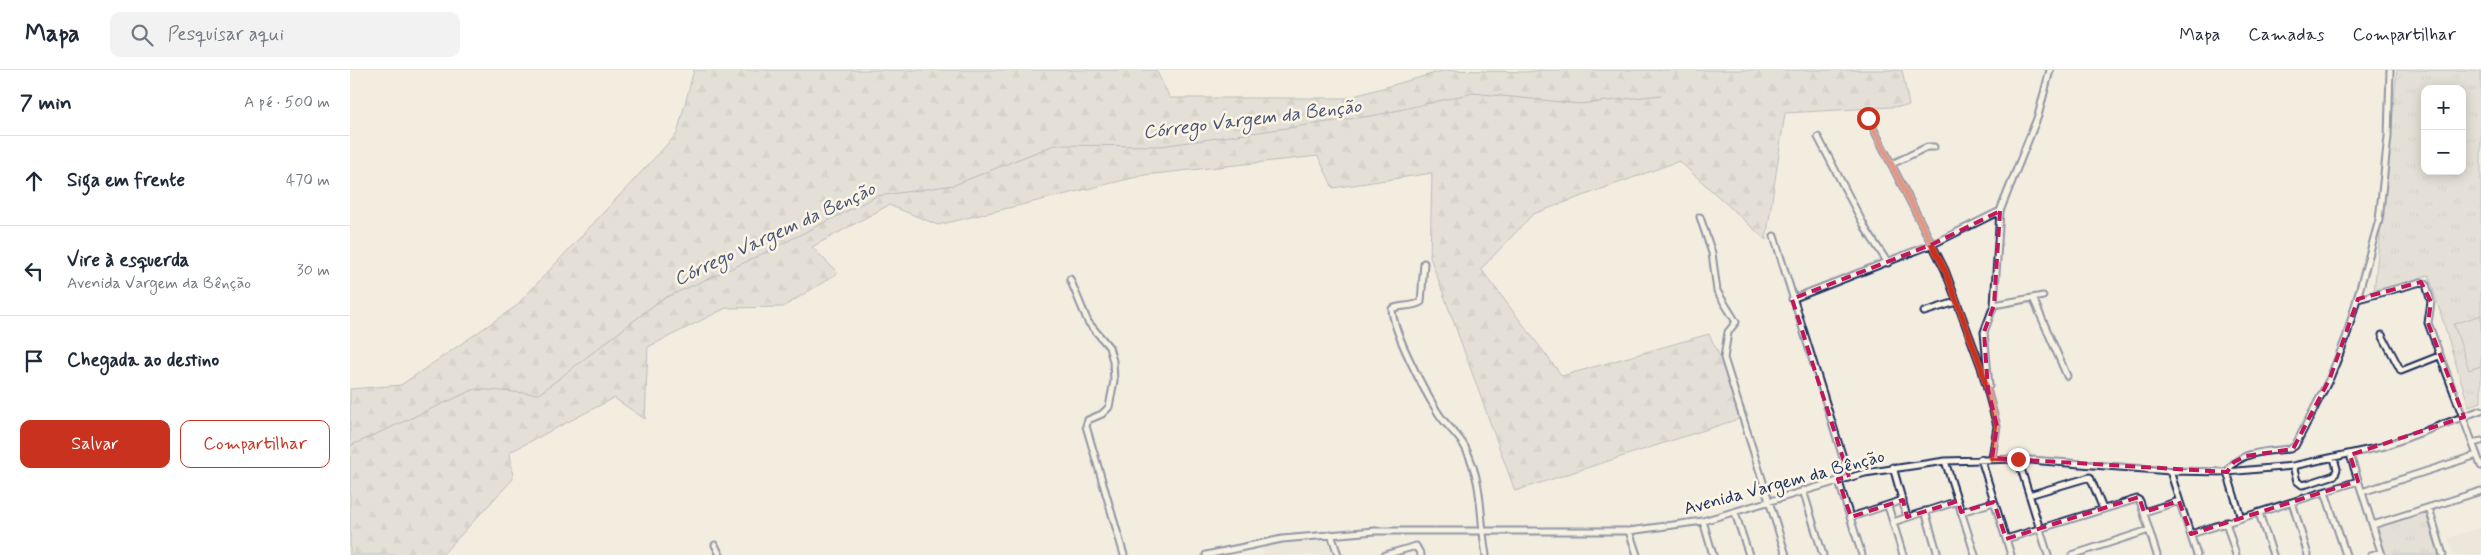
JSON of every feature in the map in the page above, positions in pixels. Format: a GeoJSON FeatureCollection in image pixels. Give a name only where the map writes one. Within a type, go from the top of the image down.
{"type":"FeatureCollection","features":[{"type":"Feature","properties":{"kind":"street"},"geometry":{"type":"LineString","coordinates":[[1988,390],[1989,374],[1984,332],[1994,305],[2000,211],[2038,116],[2050,70]]}},
{"type":"Feature","properties":{"kind":"street"},"geometry":{"type":"LineString","coordinates":[[2241,518],[2228,472],[2234,462],[2246,456],[2290,449],[2295,446],[2330,378],[2346,338],[2379,220],[2388,137],[2390,70]]}},
{"type":"Feature","properties":{"kind":"street"},"geometry":{"type":"LineString","coordinates":[[1868,118],[1945,270],[1988,390],[1997,426],[1992,458]]}},
{"type":"Feature","properties":{"kind":"street"},"geometry":{"type":"LineString","coordinates":[[1818,137],[1868,231],[1888,263]]}},
{"type":"Feature","properties":{"kind":"street"},"geometry":{"type":"LineString","coordinates":[[1892,164],[1927,147],[1934,147]]}},
{"type":"Feature","properties":{"kind":"street"},"geometry":{"type":"LineString","coordinates":[[1792,299],[1933,244],[2000,211]]}},
{"type":"Feature","properties":{"kind":"street"},"geometry":{"type":"LineString","coordinates":[[1700,217],[1712,253],[1717,291],[1735,318],[1735,325],[1728,335],[1724,358],[1786,555]]}},
{"type":"Feature","properties":{"kind":"street"},"geometry":{"type":"LineString","coordinates":[[1774,236],[1792,299],[1849,476]]}},
{"type":"Feature","properties":{"kind":"street"},"geometry":{"type":"LineString","coordinates":[[1424,263],[1421,302],[1414,306],[1396,307],[1392,309],[1392,316],[1437,411],[1464,445],[1470,459],[1482,500],[1482,533],[1486,555]]}},
{"type":"Feature","properties":{"kind":"street"},"geometry":{"type":"LineString","coordinates":[[1070,279],[1088,322],[1112,353],[1114,372],[1111,401],[1106,412],[1088,420],[1086,426],[1124,555]]}},
{"type":"Feature","properties":{"kind":"street"},"geometry":{"type":"LineString","coordinates":[[2358,299],[2421,282],[2426,284],[2431,302],[2428,323],[2481,466]]}},
{"type":"Feature","properties":{"kind":"street"},"geometry":{"type":"LineString","coordinates":[[1994,305],[2043,296]]}},
{"type":"Feature","properties":{"kind":"street"},"geometry":{"type":"LineString","coordinates":[[2033,298],[2067,376]]}},
{"type":"Feature","properties":{"kind":"street"},"geometry":{"type":"LineString","coordinates":[[1924,312],[1956,302]]}},
{"type":"Feature","properties":{"kind":"street"},"geometry":{"type":"LineString","coordinates":[[2382,335],[2401,371],[2439,356]]}},
{"type":"Feature","properties":{"kind":"street","name":"Avenida Vargem da Bênção"},"geometry":{"type":"LineString","coordinates":[[1206,555],[1282,539],[1375,531],[1482,533],[1629,531],[1703,521],[1735,513],[1849,476],[1893,468],[1981,458],[2018,459],[2170,471],[2228,472],[2293,466],[2385,446],[2481,410]]}},
{"type":"Feature","properties":{"kind":"street"},"geometry":{"type":"LineString","coordinates":[[2474,443],[2481,441]]}},
{"type":"Feature","properties":{"kind":"street"},"geometry":{"type":"LineString","coordinates":[[2350,455],[2382,553],[2370,555]]}},
{"type":"Feature","properties":{"kind":"street"},"geometry":{"type":"LineString","coordinates":[[2362,492],[2477,455]]}},
{"type":"Feature","properties":{"kind":"street"},"geometry":{"type":"LineString","coordinates":[[1981,458],[2010,555]]}},
{"type":"Feature","properties":{"kind":"street"},"geometry":{"type":"LineString","coordinates":[[2293,466],[2297,481],[2302,485],[2335,475],[2337,469],[2334,458]]}},
{"type":"Feature","properties":{"kind":"street"},"geometry":{"type":"LineString","coordinates":[[2018,459],[2048,555]]}},
{"type":"Feature","properties":{"kind":"street"},"geometry":{"type":"LineString","coordinates":[[1945,461],[1975,555]]}},
{"type":"Feature","properties":{"kind":"street"},"geometry":{"type":"LineString","coordinates":[[1893,468],[1907,517]]}},
{"type":"Feature","properties":{"kind":"street"},"geometry":{"type":"LineString","coordinates":[[2170,471],[2197,555]]}},
{"type":"Feature","properties":{"kind":"street"},"geometry":{"type":"LineString","coordinates":[[2029,494],[2090,477],[2103,509]]}},
{"type":"Feature","properties":{"kind":"street"},"geometry":{"type":"LineString","coordinates":[[1838,479],[1862,555]]}},
{"type":"Feature","properties":{"kind":"street"},"geometry":{"type":"LineString","coordinates":[[2191,534],[2358,481]]}},
{"type":"Feature","properties":{"kind":"street"},"geometry":{"type":"LineString","coordinates":[[1803,490],[1824,555]]}},
{"type":"Feature","properties":{"kind":"street"},"geometry":{"type":"LineString","coordinates":[[2325,492],[2346,555]]}},
{"type":"Feature","properties":{"kind":"street"},"geometry":{"type":"LineString","coordinates":[[2373,525],[2481,492]]}},
{"type":"Feature","properties":{"kind":"street"},"geometry":{"type":"LineString","coordinates":[[2006,539],[2137,499],[2140,501],[2144,512],[2157,555]]}},
{"type":"Feature","properties":{"kind":"street"},"geometry":{"type":"LineString","coordinates":[[1851,517],[1902,500]]}},
{"type":"Feature","properties":{"kind":"street"},"geometry":{"type":"LineString","coordinates":[[1893,522],[1958,501]]}},
{"type":"Feature","properties":{"kind":"street"},"geometry":{"type":"LineString","coordinates":[[2144,512],[2179,501]]}},
{"type":"Feature","properties":{"kind":"street"},"geometry":{"type":"LineString","coordinates":[[1961,512],[1994,502]]}},
{"type":"Feature","properties":{"kind":"street"},"geometry":{"type":"LineString","coordinates":[[2292,502],[2308,555]]}},
{"type":"Feature","properties":{"kind":"street"},"geometry":{"type":"LineString","coordinates":[[1888,506],[1903,555]]}},
{"type":"Feature","properties":{"kind":"street"},"geometry":{"type":"LineString","coordinates":[[2429,508],[2443,555]]}},
{"type":"Feature","properties":{"kind":"street"},"geometry":{"type":"LineString","coordinates":[[1925,511],[1938,555]]}},
{"type":"Feature","properties":{"kind":"street"},"geometry":{"type":"LineString","coordinates":[[1735,513],[1749,555]]}},
{"type":"Feature","properties":{"kind":"street"},"geometry":{"type":"LineString","coordinates":[[2259,513],[2273,555]]}},
{"type":"Feature","properties":{"kind":"street"},"geometry":{"type":"LineString","coordinates":[[1703,521],[1714,555]]}},
{"type":"Feature","properties":{"kind":"street"},"geometry":{"type":"LineString","coordinates":[[2226,522],[2236,555]]}},
{"type":"Feature","properties":{"kind":"street"},"geometry":{"type":"LineString","coordinates":[[2072,555],[2149,530]]}},
{"type":"Feature","properties":{"kind":"street"},"geometry":{"type":"LineString","coordinates":[[1629,531],[1636,555]]}},
{"type":"Feature","properties":{"kind":"street"},"geometry":{"type":"LineString","coordinates":[[1331,534],[1338,555]]}},
{"type":"Feature","properties":{"kind":"street"},"geometry":{"type":"LineString","coordinates":[[715,544],[720,555]]}},
{"type":"Feature","properties":{"kind":"street"},"geometry":{"type":"LineString","coordinates":[[1385,555],[1416,546],[1421,555]]}},
{"type":"Feature","properties":{"kind":"highlighted area"},"geometry":{"type":"Polygon","coordinates":[[[2000,211],[1994,305],[1984,332],[1988,390],[1997,426],[1992,458],[2227,472],[2234,462],[2246,456],[2293,449],[2330,378],[2358,299],[2421,282],[2431,302],[2428,323],[2464,417],[2350,455],[2358,481],[2191,534],[2179,501],[2144,512],[2139,497],[2006,539],[1994,502],[1961,512],[1958,501],[1907,517],[1903,500],[1851,517],[1838,479],[1849,477],[1792,299],[1933,244],[2000,211]]]}},
{"type":"Feature","properties":{"kind":"shaded area"},"geometry":{"type":"Polygon","coordinates":[[[2481,527],[2481,555],[2454,555],[2448,538],[2481,527]]]}},
{"type":"Feature","properties":{"kind":"shaded area"},"geometry":{"type":"Polygon","coordinates":[[[1326,538],[1332,555],[1264,555],[1262,545],[1326,538]]]}},
{"type":"Feature","properties":{"kind":"green space"},"geometry":{"type":"Polygon","coordinates":[[[694,70],[1156,70],[1170,98],[1347,98],[1446,70],[1525,72],[1544,70],[1902,70],[1909,106],[1785,113],[1766,240],[1679,161],[1533,214],[1481,269],[1562,376],[1709,334],[1748,416],[1515,491],[1430,257],[1432,173],[1333,188],[1318,156],[1145,175],[938,225],[889,205],[812,247],[838,273],[783,307],[726,308],[648,347],[645,419],[614,398],[510,452],[513,479],[442,555],[350,555],[350,389],[401,385],[515,307],[677,134],[694,70]]]}},
{"type":"Feature","properties":{"kind":"green space"},"geometry":{"type":"Polygon","coordinates":[[[2397,70],[2481,70],[2481,402],[2469,407],[2429,275],[2374,292],[2397,70]]]}},
{"type":"Feature","properties":{"kind":"green space"},"geometry":{"type":"Polygon","coordinates":[[[2481,315],[2481,366],[2469,370],[2454,324],[2481,315]]]}},
{"type":"Feature","properties":{"kind":"green space"},"geometry":{"type":"Polygon","coordinates":[[[2425,512],[2439,555],[2386,555],[2377,526],[2425,512]]]}},
{"type":"Feature","properties":{"kind":"waterway","name":"Córrego Vargem da Benção"},"geometry":{"type":"LineString","coordinates":[[350,446],[475,389],[539,394],[662,299],[748,261],[877,196],[954,185],[1054,145],[1161,146],[1377,115],[1473,93],[1580,104],[1661,95]]}},
{"type":"Feature","properties":{"kind":"route"},"geometry":{"type":"LineString","coordinates":[[1868,118],[1945,270],[1981,367],[1997,426],[1992,458],[2018,459]]}}]}
